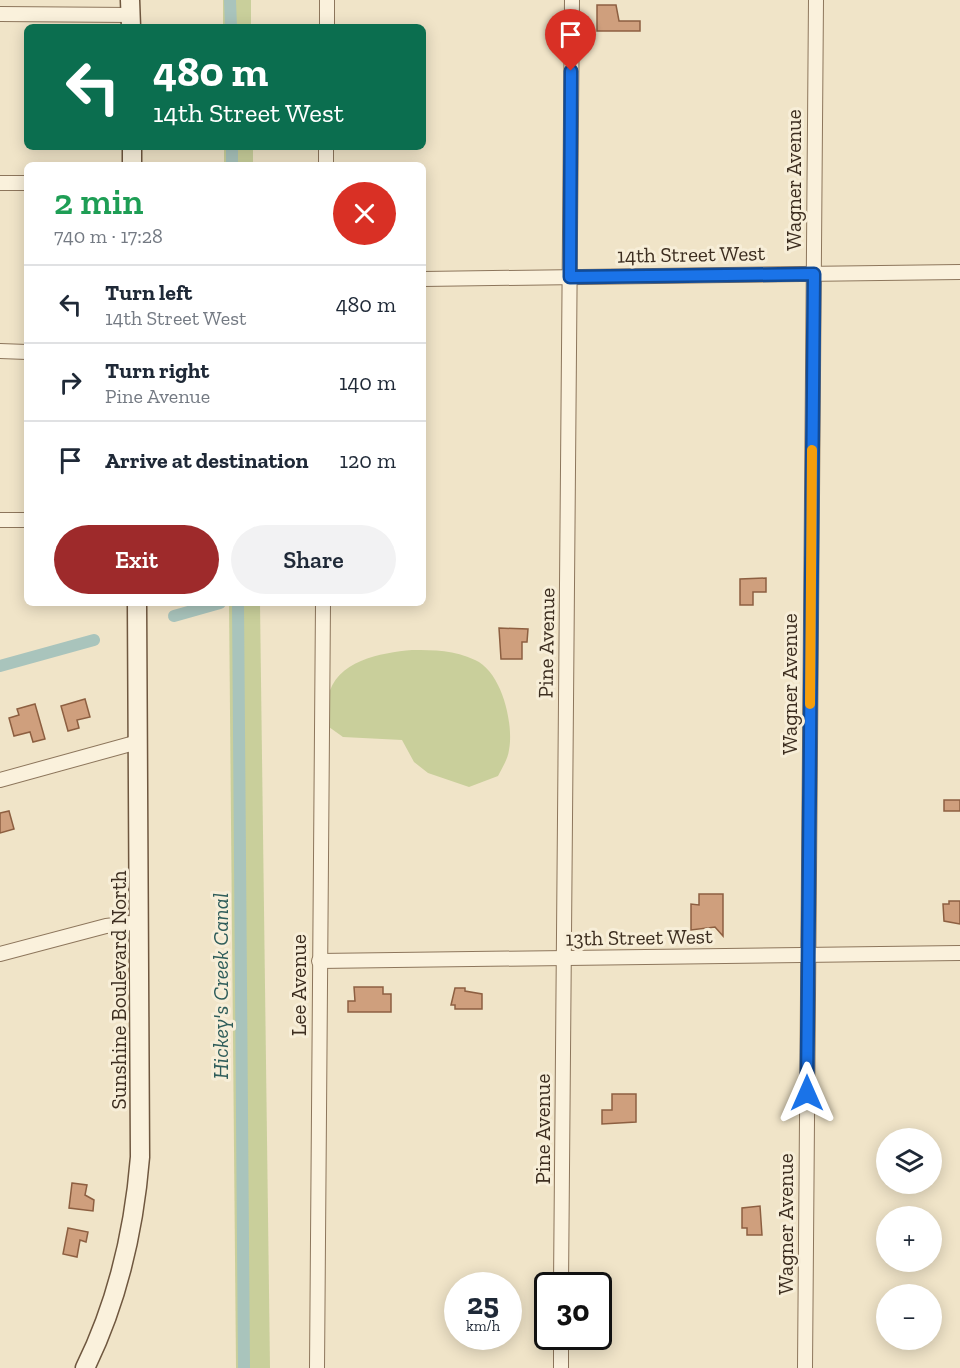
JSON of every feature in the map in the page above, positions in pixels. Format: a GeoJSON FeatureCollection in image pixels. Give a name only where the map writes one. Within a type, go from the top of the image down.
{"type":"FeatureCollection","features":[{"type":"Feature","properties":{"kind":"street"},"geometry":{"type":"LineString","coordinates":[[327,0],[327,24]]}},
{"type":"Feature","properties":{"kind":"street","name":"Pine Avenue"},"geometry":{"type":"LineString","coordinates":[[561,1272],[572,0]]}},
{"type":"Feature","properties":{"kind":"street","name":"Wagner Avenue"},"geometry":{"type":"LineString","coordinates":[[805,1368],[816,0]]}},
{"type":"Feature","properties":{"kind":"street"},"geometry":{"type":"LineString","coordinates":[[0,14],[130,14]]}},
{"type":"Feature","properties":{"kind":"street"},"geometry":{"type":"LineString","coordinates":[[0,183],[24,183]]}},
{"type":"Feature","properties":{"kind":"street","name":"14th Street West"},"geometry":{"type":"LineString","coordinates":[[426,279],[960,272]]}},
{"type":"Feature","properties":{"kind":"street"},"geometry":{"type":"LineString","coordinates":[[0,351],[24,352]]}},
{"type":"Feature","properties":{"kind":"street"},"geometry":{"type":"LineString","coordinates":[[0,520],[24,520]]}},
{"type":"Feature","properties":{"kind":"street","name":"Sunshine Boulevard North"},"geometry":{"type":"LineString","coordinates":[[85,1368],[116,1293],[131,1235],[137,1194],[142,1125],[137,606]]}},
{"type":"Feature","properties":{"kind":"street","name":"Lee Avenue"},"geometry":{"type":"LineString","coordinates":[[317,1368],[323,606]]}},
{"type":"Feature","properties":{"kind":"street"},"geometry":{"type":"LineString","coordinates":[[0,780],[138,742]]}},
{"type":"Feature","properties":{"kind":"street"},"geometry":{"type":"LineString","coordinates":[[0,954],[106,926],[140,922]]}},
{"type":"Feature","properties":{"kind":"street","name":"13th Street West"},"geometry":{"type":"LineString","coordinates":[[319,961],[960,954]]}},
{"type":"Feature","properties":{"kind":"street"},"geometry":{"type":"LineString","coordinates":[[561,1350],[561,1368]]}},
{"type":"Feature","properties":{"kind":"green space"},"geometry":{"type":"Polygon","coordinates":[[[223,0],[251,0],[251,24],[223,24],[223,0]]]}},
{"type":"Feature","properties":{"kind":"green space"},"geometry":{"type":"Polygon","coordinates":[[[224,150],[253,150],[253,162],[224,162],[224,150]]]}},
{"type":"Feature","properties":{"kind":"green space"},"geometry":{"type":"Polygon","coordinates":[[[229,606],[260,606],[270,1368],[236,1368],[229,606]]]}},
{"type":"Feature","properties":{"kind":"green space"},"geometry":{"type":"Polygon","coordinates":[[[412,650],[460,654],[475,660],[492,675],[504,700],[510,727],[508,753],[498,776],[469,787],[428,773],[414,762],[402,740],[343,737],[329,727],[328,698],[332,685],[340,675],[349,667],[374,656],[412,650]]]}},
{"type":"Feature","properties":{"kind":"building"},"geometry":{"type":"Polygon","coordinates":[[[597,5],[616,5],[619,21],[640,21],[640,31],[597,31],[597,5]]]}},
{"type":"Feature","properties":{"kind":"building"},"geometry":{"type":"Polygon","coordinates":[[[766,578],[766,592],[753,592],[753,605],[740,605],[740,579],[766,578]]]}},
{"type":"Feature","properties":{"kind":"building"},"geometry":{"type":"Polygon","coordinates":[[[499,628],[528,629],[527,642],[522,642],[522,659],[501,659],[499,628]]]}},
{"type":"Feature","properties":{"kind":"building"},"geometry":{"type":"Polygon","coordinates":[[[85,699],[90,717],[77,720],[79,728],[68,731],[61,706],[85,699]]]}},
{"type":"Feature","properties":{"kind":"building"},"geometry":{"type":"Polygon","coordinates":[[[35,704],[45,739],[33,742],[30,732],[14,736],[9,718],[19,715],[17,709],[35,704]]]}},
{"type":"Feature","properties":{"kind":"building"},"geometry":{"type":"Polygon","coordinates":[[[944,800],[960,800],[960,811],[944,811],[944,800]]]}},
{"type":"Feature","properties":{"kind":"building"},"geometry":{"type":"Polygon","coordinates":[[[9,811],[14,829],[0,833],[0,813],[9,811]]]}},
{"type":"Feature","properties":{"kind":"building"},"geometry":{"type":"Polygon","coordinates":[[[699,894],[723,894],[723,936],[715,927],[691,930],[691,904],[699,905],[699,894]]]}},
{"type":"Feature","properties":{"kind":"building"},"geometry":{"type":"Polygon","coordinates":[[[949,901],[960,901],[960,924],[944,921],[943,904],[949,904],[949,901]]]}},
{"type":"Feature","properties":{"kind":"building"},"geometry":{"type":"Polygon","coordinates":[[[354,987],[383,987],[383,994],[391,994],[391,1012],[348,1012],[348,1001],[355,1001],[354,987]]]}},
{"type":"Feature","properties":{"kind":"building"},"geometry":{"type":"Polygon","coordinates":[[[455,988],[465,988],[465,991],[482,994],[482,1009],[455,1009],[455,1005],[451,1005],[455,988]]]}},
{"type":"Feature","properties":{"kind":"building"},"geometry":{"type":"Polygon","coordinates":[[[612,1094],[636,1094],[636,1122],[602,1124],[602,1110],[612,1110],[612,1094]]]}},
{"type":"Feature","properties":{"kind":"building"},"geometry":{"type":"Polygon","coordinates":[[[72,1183],[87,1185],[85,1195],[94,1200],[93,1211],[69,1208],[72,1183]]]}},
{"type":"Feature","properties":{"kind":"building"},"geometry":{"type":"Polygon","coordinates":[[[760,1206],[762,1235],[747,1235],[747,1228],[742,1228],[742,1208],[760,1206]]]}},
{"type":"Feature","properties":{"kind":"building"},"geometry":{"type":"Polygon","coordinates":[[[68,1228],[88,1232],[86,1242],[80,1240],[77,1257],[63,1254],[68,1228]]]}},
{"type":"Feature","properties":{"kind":"waterway","name":"Hickey's Creek Canal"},"geometry":{"type":"LineString","coordinates":[[230,0],[231,24]]}},
{"type":"Feature","properties":{"kind":"waterway","name":"Hickey's Creek Canal"},"geometry":{"type":"LineString","coordinates":[[232,150],[232,162]]}},
{"type":"Feature","properties":{"kind":"waterway"},"geometry":{"type":"LineString","coordinates":[[174,616],[209,606]]}},
{"type":"Feature","properties":{"kind":"waterway","name":"Hickey's Creek Canal"},"geometry":{"type":"LineString","coordinates":[[238,606],[244,1368]]}},
{"type":"Feature","properties":{"kind":"waterway"},"geometry":{"type":"LineString","coordinates":[[0,666],[94,640]]}},
{"type":"Feature","properties":{"kind":"slow traffic"},"geometry":{"type":"LineString","coordinates":[[810,704],[812,450]]}},
{"type":"Feature","properties":{"kind":"route"},"geometry":{"type":"LineString","coordinates":[[571,71],[570,277],[814,274],[807,1093]]}}]}
